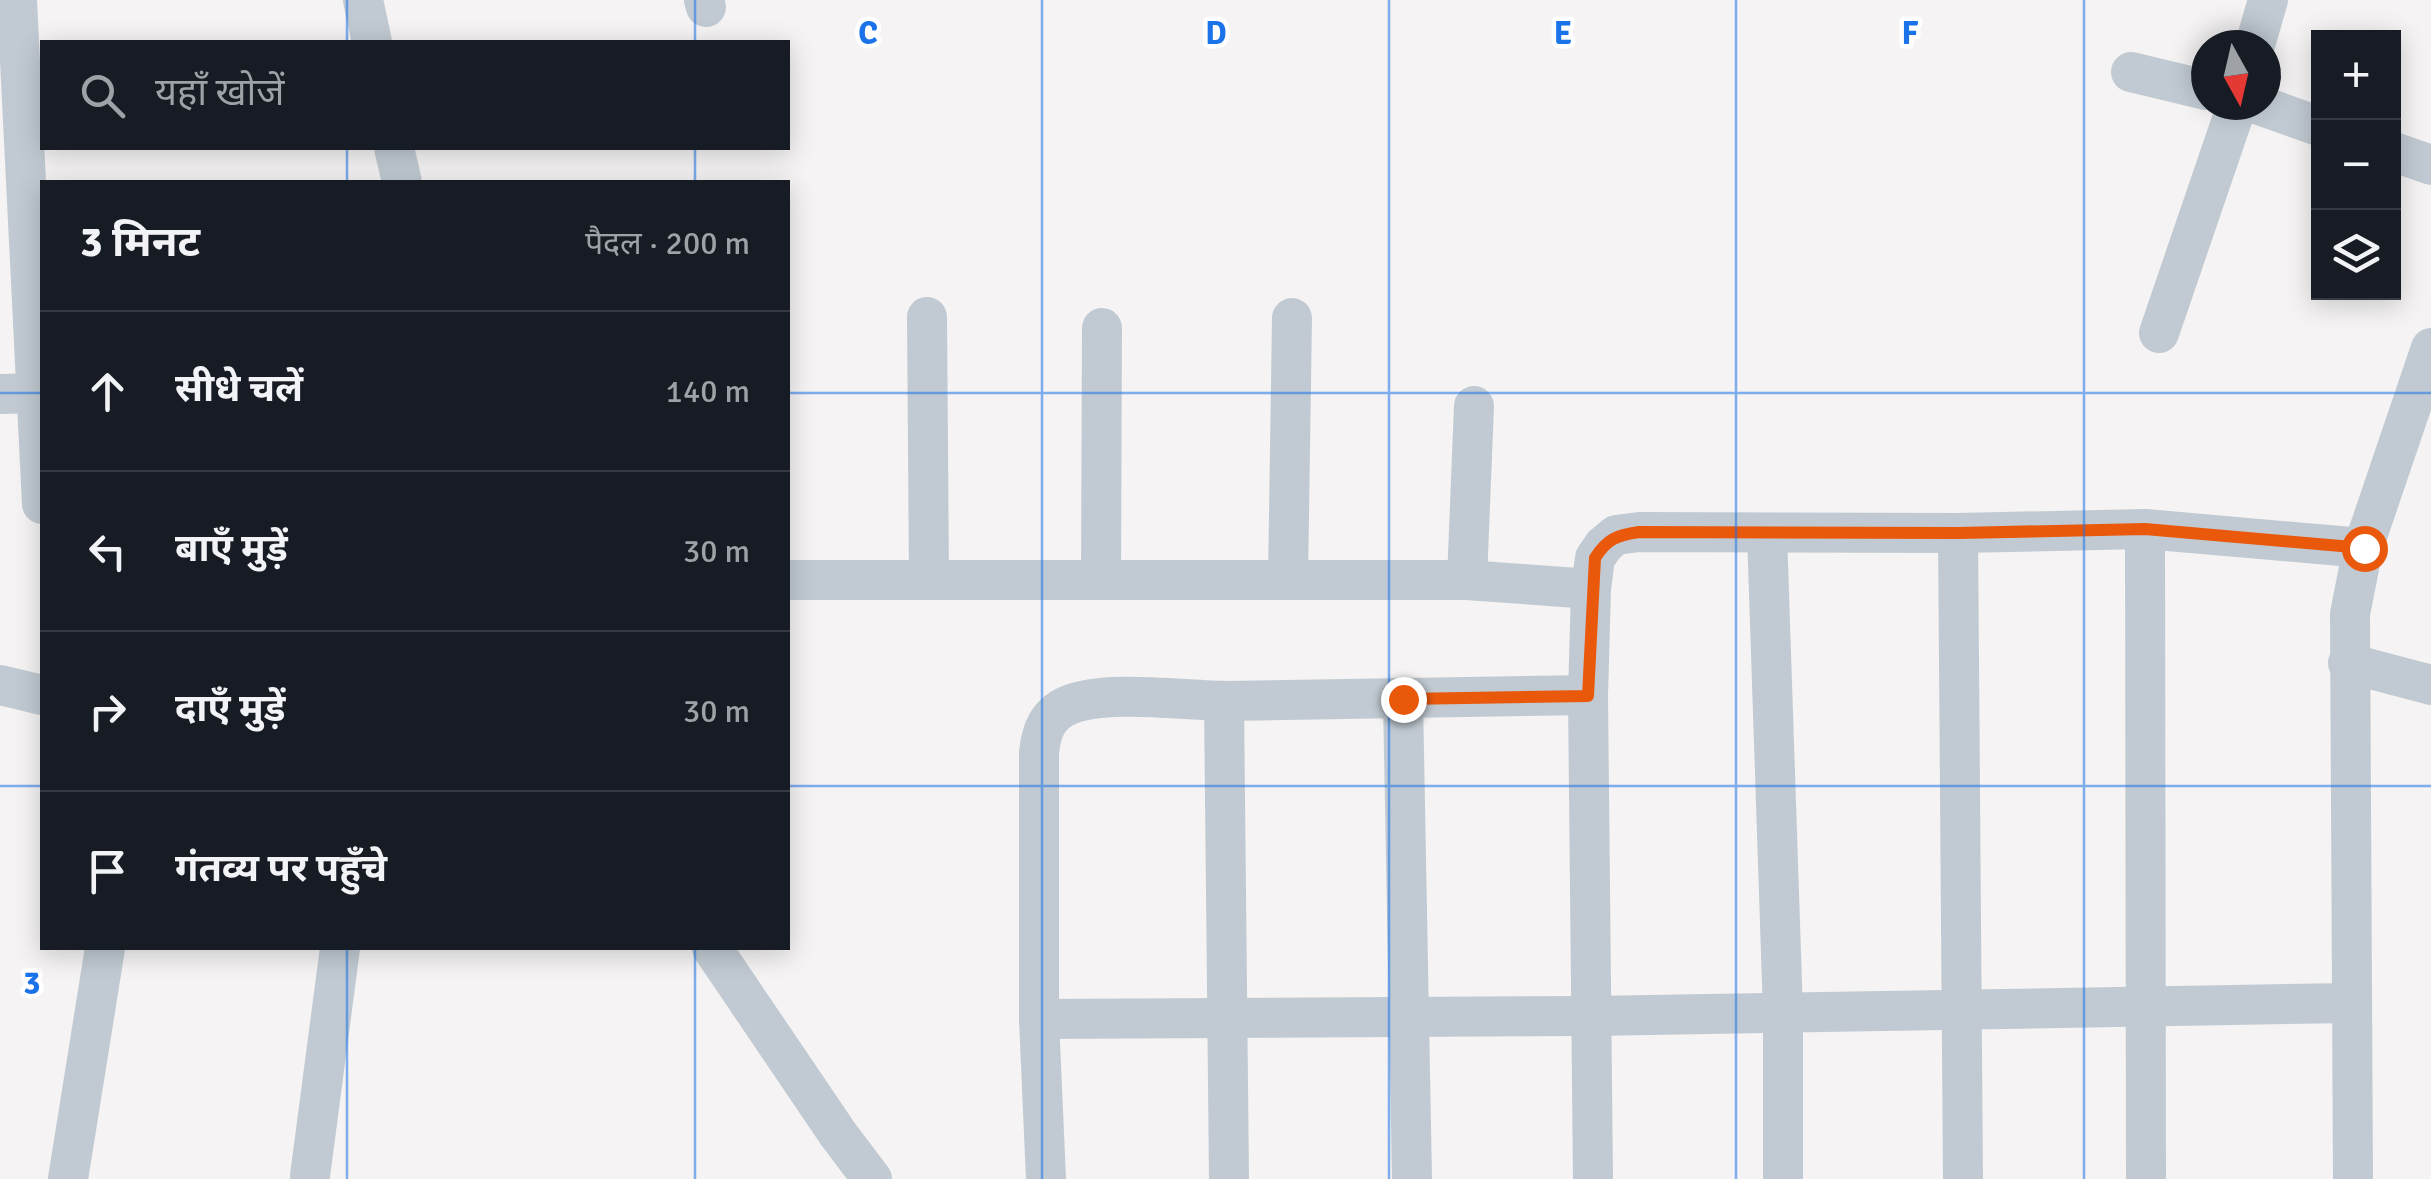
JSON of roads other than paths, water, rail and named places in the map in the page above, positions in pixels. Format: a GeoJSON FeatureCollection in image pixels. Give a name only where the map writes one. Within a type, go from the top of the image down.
{"type":"FeatureCollection","features":[{"type":"Feature","properties":{"kind":"street"},"geometry":{"type":"LineString","coordinates":[[17,0],[13,183],[18,393],[40,495]]}},
{"type":"Feature","properties":{"kind":"street"},"geometry":{"type":"LineString","coordinates":[[363,0],[372,40]]}},
{"type":"Feature","properties":{"kind":"street"},"geometry":{"type":"LineString","coordinates":[[2259,30],[2268,0]]}},
{"type":"Feature","properties":{"kind":"street"},"geometry":{"type":"LineString","coordinates":[[2130,72],[2191,86]]}},
{"type":"Feature","properties":{"kind":"street"},"geometry":{"type":"LineString","coordinates":[[2281,113],[2311,124]]}},
{"type":"Feature","properties":{"kind":"street"},"geometry":{"type":"LineString","coordinates":[[2159,333],[2232,120]]}},
{"type":"Feature","properties":{"kind":"street"},"geometry":{"type":"LineString","coordinates":[[394,150],[402,180]]}},
{"type":"Feature","properties":{"kind":"street"},"geometry":{"type":"LineString","coordinates":[[2401,155],[2431,166]]}},
{"type":"Feature","properties":{"kind":"street"},"geometry":{"type":"LineString","coordinates":[[926,316],[929,579]]}},
{"type":"Feature","properties":{"kind":"street"},"geometry":{"type":"LineString","coordinates":[[1288,580],[1292,318]]}},
{"type":"Feature","properties":{"kind":"street"},"geometry":{"type":"LineString","coordinates":[[1101,579],[1102,328]]}},
{"type":"Feature","properties":{"kind":"street"},"geometry":{"type":"LineString","coordinates":[[2353,1179],[2350,614],[2364,548],[2431,348]]}},
{"type":"Feature","properties":{"kind":"street"},"geometry":{"type":"LineString","coordinates":[[1467,580],[1474,406]]}},
{"type":"Feature","properties":{"kind":"street"},"geometry":{"type":"LineString","coordinates":[[1593,1179],[1588,696],[1591,589],[1595,558],[1604,544],[1616,535],[1639,532],[2145,529],[2364,548]]}},
{"type":"Feature","properties":{"kind":"street"},"geometry":{"type":"LineString","coordinates":[[2145,529],[2146,1179]]}},
{"type":"Feature","properties":{"kind":"street"},"geometry":{"type":"LineString","coordinates":[[1767,533],[1783,1013],[1783,1179]]}},
{"type":"Feature","properties":{"kind":"street"},"geometry":{"type":"LineString","coordinates":[[1958,533],[1963,1179]]}},
{"type":"Feature","properties":{"kind":"street"},"geometry":{"type":"LineString","coordinates":[[790,580],[1467,580],[1591,589]]}},
{"type":"Feature","properties":{"kind":"street"},"geometry":{"type":"LineString","coordinates":[[2348,663],[2431,685]]}},
{"type":"Feature","properties":{"kind":"street"},"geometry":{"type":"LineString","coordinates":[[0,685],[40,695]]}},
{"type":"Feature","properties":{"kind":"street"},"geometry":{"type":"LineString","coordinates":[[1046,1179],[1039,1019],[1039,754],[1044,726],[1052,715],[1068,705],[1089,700],[1588,696]]}},
{"type":"Feature","properties":{"kind":"street"},"geometry":{"type":"LineString","coordinates":[[1403,699],[1412,1179]]}},
{"type":"Feature","properties":{"kind":"street"},"geometry":{"type":"LineString","coordinates":[[1224,701],[1228,1179]]}},
{"type":"Feature","properties":{"kind":"street"},"geometry":{"type":"LineString","coordinates":[[68,1179],[106,950]]}},
{"type":"Feature","properties":{"kind":"street"},"geometry":{"type":"LineString","coordinates":[[310,1176],[340,950]]}},
{"type":"Feature","properties":{"kind":"street"},"geometry":{"type":"LineString","coordinates":[[713,950],[872,1179]]}},
{"type":"Feature","properties":{"kind":"street"},"geometry":{"type":"LineString","coordinates":[[1039,1019],[1592,1016],[2350,1004]]}}]}
